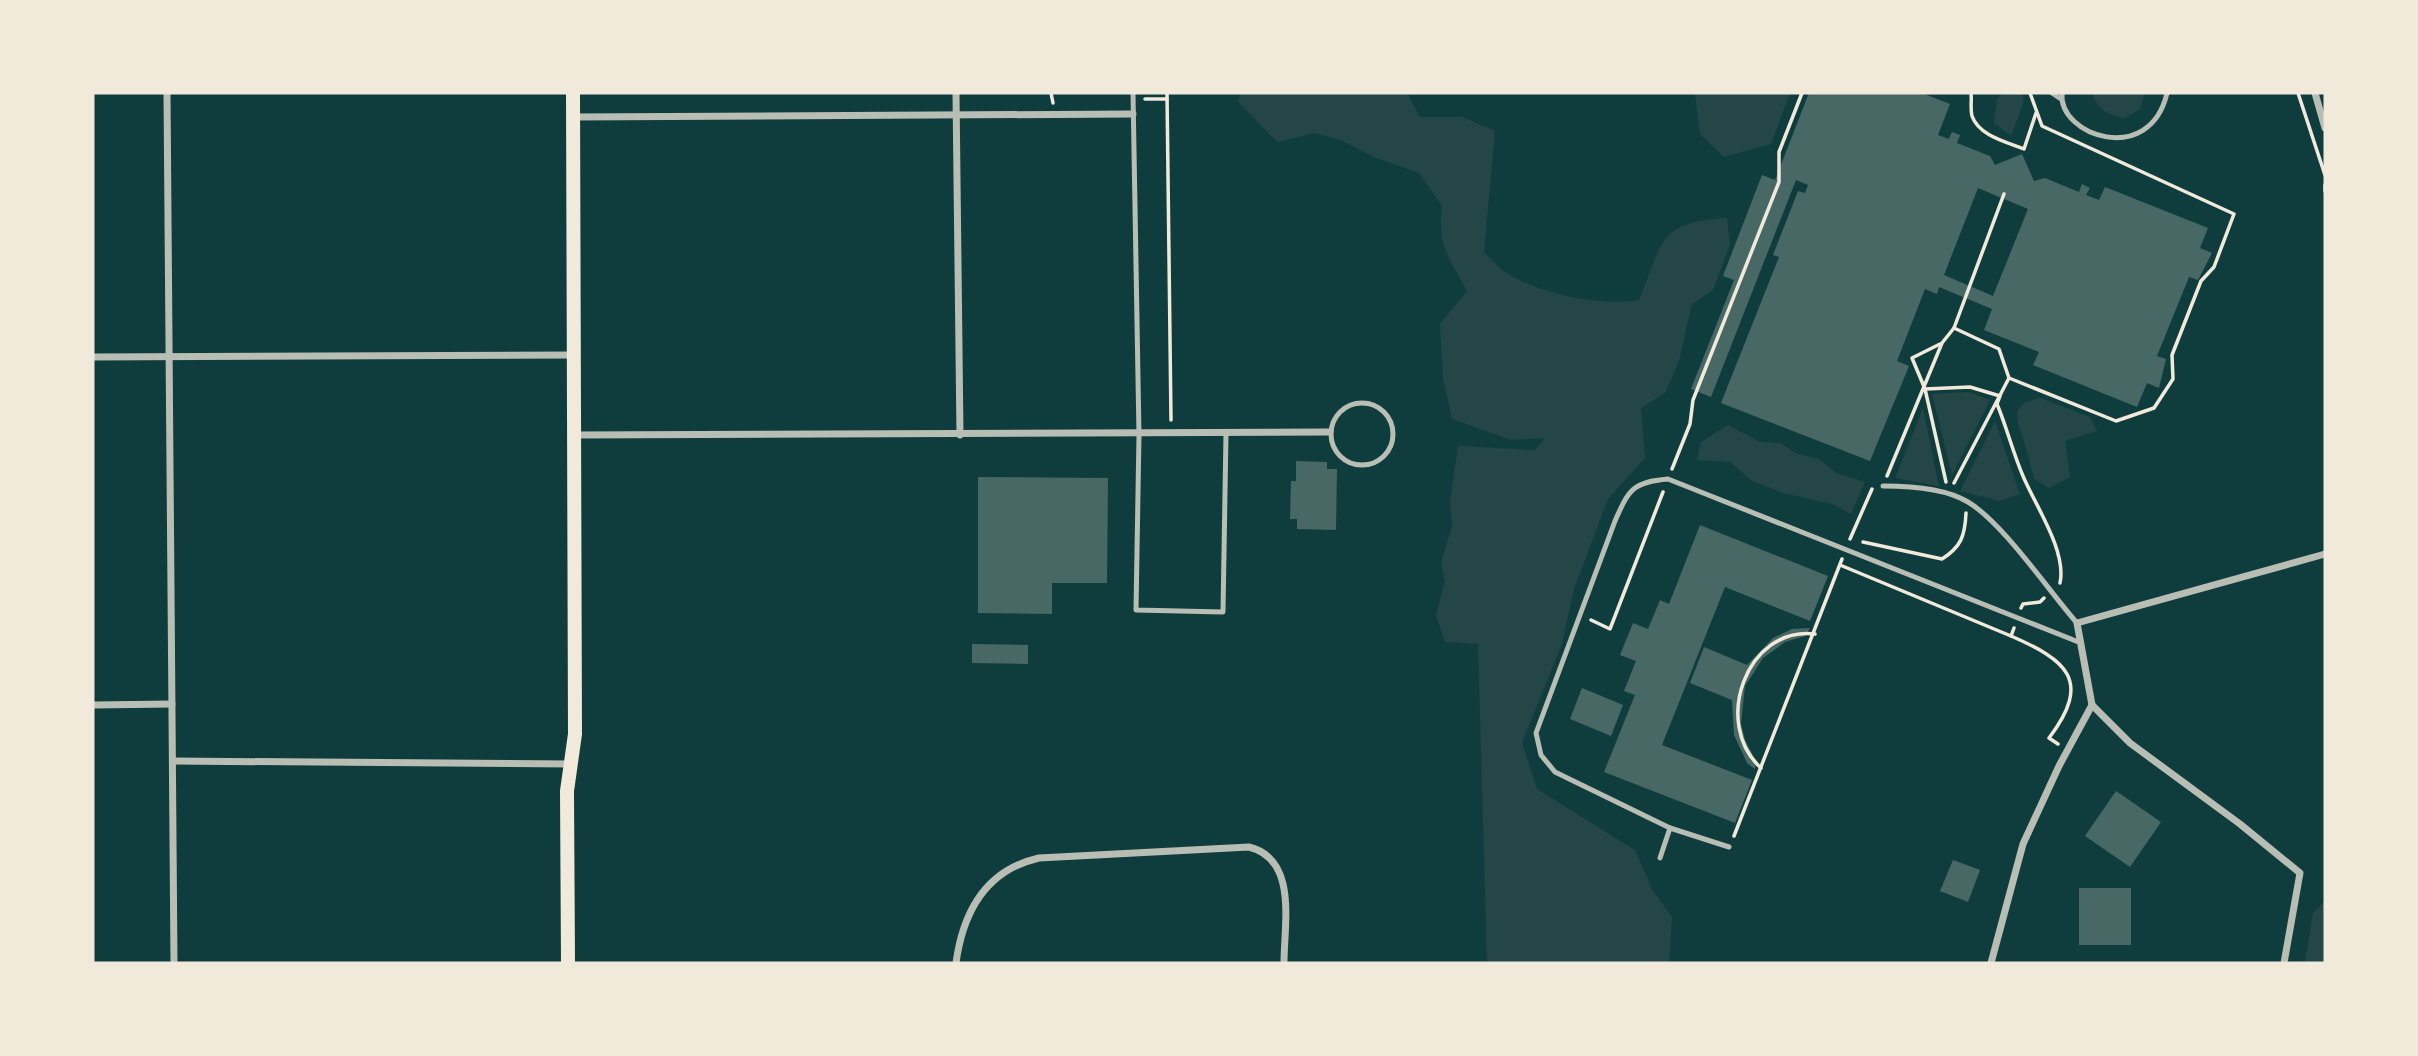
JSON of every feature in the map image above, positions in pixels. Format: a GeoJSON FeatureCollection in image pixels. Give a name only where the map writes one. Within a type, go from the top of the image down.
{"type":"FeatureCollection","features":[{"type":"Feature","properties":{"kind":"main road"},"geometry":{"type":"LineString","coordinates":[[568,963],[567,791],[575,734],[573,93]]}},
{"type":"Feature","properties":{"kind":"street"},"geometry":{"type":"LineString","coordinates":[[167,93],[174,963]]}},
{"type":"Feature","properties":{"kind":"street"},"geometry":{"type":"LineString","coordinates":[[956,93],[960,435]]}},
{"type":"Feature","properties":{"kind":"street"},"geometry":{"type":"LineString","coordinates":[[2315,93],[2325,128]]}},
{"type":"Feature","properties":{"kind":"street"},"geometry":{"type":"LineString","coordinates":[[573,117],[1133,114]]}},
{"type":"Feature","properties":{"kind":"street"},"geometry":{"type":"LineString","coordinates":[[93,357],[575,355]]}},
{"type":"Feature","properties":{"kind":"street"},"geometry":{"type":"LineString","coordinates":[[573,435],[1139,435],[1330,432]]}},
{"type":"Feature","properties":{"kind":"street"},"geometry":{"type":"LineString","coordinates":[[2284,963],[2300,873],[2241,824],[2130,743],[2092,705],[2077,622],[2325,554]]}},
{"type":"Feature","properties":{"kind":"street"},"geometry":{"type":"LineString","coordinates":[[93,705],[172,704]]}},
{"type":"Feature","properties":{"kind":"street"},"geometry":{"type":"LineString","coordinates":[[1991,963],[2023,844],[2059,766],[2092,705]]}},
{"type":"Feature","properties":{"kind":"street"},"geometry":{"type":"LineString","coordinates":[[173,761],[571,764]]}},
{"type":"Feature","properties":{"kind":"street"},"geometry":{"type":"LineString","coordinates":[[956,963],[966,919],[974,902],[994,878],[1019,862],[1039,858],[1249,847],[1268,855],[1283,879],[1284,963]]}},
{"type":"Feature","properties":{"kind":"lane"},"geometry":{"type":"LineString","coordinates":[[2052,93],[2061,96],[2075,122],[2101,137],[2127,137],[2150,127],[2164,107],[2167,93]]}},
{"type":"Feature","properties":{"kind":"lane"},"geometry":{"type":"LineString","coordinates":[[1133,96],[1139,435],[1136,610],[1223,612],[1226,434]]}},
{"type":"Feature","properties":{"kind":"lane"},"geometry":{"type":"LineString","coordinates":[[1353,403],[1373,404],[1388,416],[1393,435],[1387,453],[1370,464],[1351,463],[1335,451],[1330,432],[1336,414],[1353,403]]}},
{"type":"Feature","properties":{"kind":"lane"},"geometry":{"type":"LineString","coordinates":[[1730,847],[1670,828],[1573,783],[1555,772],[1541,755],[1536,733],[1625,497],[1641,481],[1668,479],[2081,643]]}},
{"type":"Feature","properties":{"kind":"lane"},"geometry":{"type":"LineString","coordinates":[[1883,486],[1902,486],[1949,494],[1966,501],[1986,515],[2077,622]]}},
{"type":"Feature","properties":{"kind":"lane"},"geometry":{"type":"LineString","coordinates":[[1660,859],[1670,828]]}},
{"type":"Feature","properties":{"kind":"path"},"geometry":{"type":"LineString","coordinates":[[1167,93],[1171,434]]}},
{"type":"Feature","properties":{"kind":"path"},"geometry":{"type":"LineString","coordinates":[[1580,616],[1610,629],[1690,424],[1693,400],[1779,182],[1779,152],[1802,93]]}},
{"type":"Feature","properties":{"kind":"path"},"geometry":{"type":"LineString","coordinates":[[1971,93],[1971,113],[1977,125],[1987,134],[2024,149],[2036,111]]}},
{"type":"Feature","properties":{"kind":"path"},"geometry":{"type":"LineString","coordinates":[[2009,378],[2116,421],[2154,408],[2172,379],[2172,355],[2202,281],[2214,267],[2234,214],[2042,126],[2029,93]]}},
{"type":"Feature","properties":{"kind":"path"},"geometry":{"type":"LineString","coordinates":[[1133,96],[1167,99]]}},
{"type":"Feature","properties":{"kind":"path"},"geometry":{"type":"LineString","coordinates":[[1855,530],[1872,489],[1883,486],[1942,343],[1954,328],[2004,194]]}},
{"type":"Feature","properties":{"kind":"path"},"geometry":{"type":"LineString","coordinates":[[1949,494],[2009,378],[1999,349],[1954,328]]}},
{"type":"Feature","properties":{"kind":"path"},"geometry":{"type":"LineString","coordinates":[[1942,343],[1912,358],[1925,389],[1949,494]]}},
{"type":"Feature","properties":{"kind":"path"},"geometry":{"type":"LineString","coordinates":[[1925,389],[1969,387],[2000,396]]}},
{"type":"Feature","properties":{"kind":"path"},"geometry":{"type":"LineString","coordinates":[[1850,539],[1942,559],[1956,550],[1965,534],[1966,501]]}},
{"type":"Feature","properties":{"kind":"path"},"geometry":{"type":"LineString","coordinates":[[1730,847],[1815,634],[1845,550]]}},
{"type":"Feature","properties":{"kind":"path"},"geometry":{"type":"LineString","coordinates":[[1840,565],[2011,636]]}},
{"type":"Feature","properties":{"kind":"path"},"geometry":{"type":"LineString","coordinates":[[1761,768],[1749,757],[1737,722],[1738,698],[1745,675],[1753,662],[1785,636],[1798,632],[1815,634]]}},
{"type":"Feature","properties":{"kind":"shaded area"},"geometry":{"type":"Polygon","coordinates":[[[1241,93],[1407,93],[1420,117],[1462,117],[1495,131],[1484,252],[1508,274],[1555,293],[1589,300],[1639,300],[1665,239],[1687,224],[1727,218],[1730,245],[1713,290],[1692,304],[1679,361],[1665,393],[1641,408],[1645,458],[1608,499],[1574,589],[1562,644],[1522,743],[1537,789],[1635,850],[1653,891],[1672,917],[1669,963],[1487,963],[1478,644],[1445,642],[1436,615],[1445,581],[1441,562],[1452,526],[1450,502],[1458,446],[1535,450],[1545,438],[1511,440],[1452,419],[1443,379],[1440,324],[1467,291],[1443,241],[1442,206],[1419,173],[1374,157],[1343,141],[1315,133],[1277,142],[1238,102],[1241,93]]]}},
{"type":"Feature","properties":{"kind":"shaded area"},"geometry":{"type":"Polygon","coordinates":[[[1695,93],[1790,93],[1771,144],[1724,157],[1700,134],[1695,93]]]}},
{"type":"Feature","properties":{"kind":"shaded area"},"geometry":{"type":"Polygon","coordinates":[[[2003,93],[2022,93],[2024,101],[2011,136],[1994,123],[1997,99],[2003,93]]]}},
{"type":"Feature","properties":{"kind":"shaded area"},"geometry":{"type":"Polygon","coordinates":[[[2092,93],[2145,93],[2140,109],[2125,118],[2104,111],[2092,93]]]}},
{"type":"Feature","properties":{"kind":"shaded area"},"geometry":{"type":"Polygon","coordinates":[[[1969,392],[1990,400],[1952,475],[1932,394],[1969,392]]]}},
{"type":"Feature","properties":{"kind":"shaded area"},"geometry":{"type":"Polygon","coordinates":[[[2041,398],[2090,417],[2097,431],[2065,441],[2070,477],[2049,488],[2034,479],[2017,420],[2017,414],[2023,404],[2041,398]]]}},
{"type":"Feature","properties":{"kind":"shaded area"},"geometry":{"type":"Polygon","coordinates":[[[1923,408],[1939,486],[1895,478],[1923,408]]]}},
{"type":"Feature","properties":{"kind":"shaded area"},"geometry":{"type":"Polygon","coordinates":[[[1995,421],[2020,494],[1999,501],[1960,491],[1995,421]]]}},
{"type":"Feature","properties":{"kind":"shaded area"},"geometry":{"type":"Polygon","coordinates":[[[1728,425],[1760,442],[1781,443],[1795,453],[1819,459],[1836,473],[1865,482],[1851,514],[1833,504],[1783,493],[1752,481],[1730,462],[1697,460],[1701,442],[1728,425]]]}},
{"type":"Feature","properties":{"kind":"shaded area"},"geometry":{"type":"Polygon","coordinates":[[[2325,901],[2325,963],[2305,963],[2313,913],[2325,901]]]}},
{"type":"Feature","properties":{"kind":"building"},"geometry":{"type":"Polygon","coordinates":[[[1809,93],[1922,93],[1950,104],[1938,135],[1949,139],[1952,132],[1960,135],[1957,143],[1990,156],[1995,165],[2022,154],[2034,181],[2045,178],[2079,192],[2082,184],[2090,188],[2086,195],[2099,200],[2105,187],[2208,228],[2200,248],[2212,253],[2198,280],[2189,277],[2157,356],[2166,359],[2159,388],[2147,383],[2137,407],[2033,365],[2039,352],[1984,330],[1992,309],[1939,287],[1937,294],[1925,289],[1897,361],[1909,366],[1870,461],[1721,403],[1779,257],[1773,255],[1798,191],[1805,193],[1808,185],[1796,180],[1711,397],[1691,389],[1734,280],[1723,276],[1762,175],[1775,180],[1809,93]],[[1978,188],[1944,275],[1993,296],[2028,209],[1978,188]]]}},
{"type":"Feature","properties":{"kind":"building"},"geometry":{"type":"Polygon","coordinates":[[[1296,461],[1327,462],[1327,469],[1337,469],[1336,530],[1297,529],[1297,519],[1290,519],[1291,481],[1296,481],[1296,461]]]}},
{"type":"Feature","properties":{"kind":"building"},"geometry":{"type":"Polygon","coordinates":[[[978,477],[1108,478],[1107,583],[1052,583],[1052,614],[978,613],[978,477]]]}},
{"type":"Feature","properties":{"kind":"building"},"geometry":{"type":"Polygon","coordinates":[[[1700,525],[1828,576],[1810,621],[1725,587],[1662,745],[1752,780],[1735,823],[1604,772],[1635,695],[1624,691],[1636,661],[1620,655],[1633,623],[1648,629],[1660,600],[1669,604],[1700,525]]]}},
{"type":"Feature","properties":{"kind":"building"},"geometry":{"type":"Polygon","coordinates":[[[1810,628],[1805,636],[1785,642],[1763,658],[1745,686],[1741,723],[1745,740],[1756,761],[1755,769],[1747,763],[1734,735],[1732,700],[1690,683],[1704,647],[1747,665],[1773,638],[1792,629],[1810,628]]]}},
{"type":"Feature","properties":{"kind":"building"},"geometry":{"type":"Polygon","coordinates":[[[972,644],[1028,645],[1028,664],[972,663],[972,644]]]}},
{"type":"Feature","properties":{"kind":"building"},"geometry":{"type":"Polygon","coordinates":[[[1582,688],[1623,705],[1611,736],[1570,719],[1582,688]]]}},
{"type":"Feature","properties":{"kind":"building"},"geometry":{"type":"Polygon","coordinates":[[[2116,791],[2161,822],[2130,867],[2085,836],[2116,791]]]}},
{"type":"Feature","properties":{"kind":"building"},"geometry":{"type":"Polygon","coordinates":[[[1953,860],[1980,870],[1968,902],[1940,891],[1953,860]]]}},
{"type":"Feature","properties":{"kind":"building"},"geometry":{"type":"Polygon","coordinates":[[[2079,888],[2131,888],[2131,945],[2079,945],[2079,888]]]}}]}
